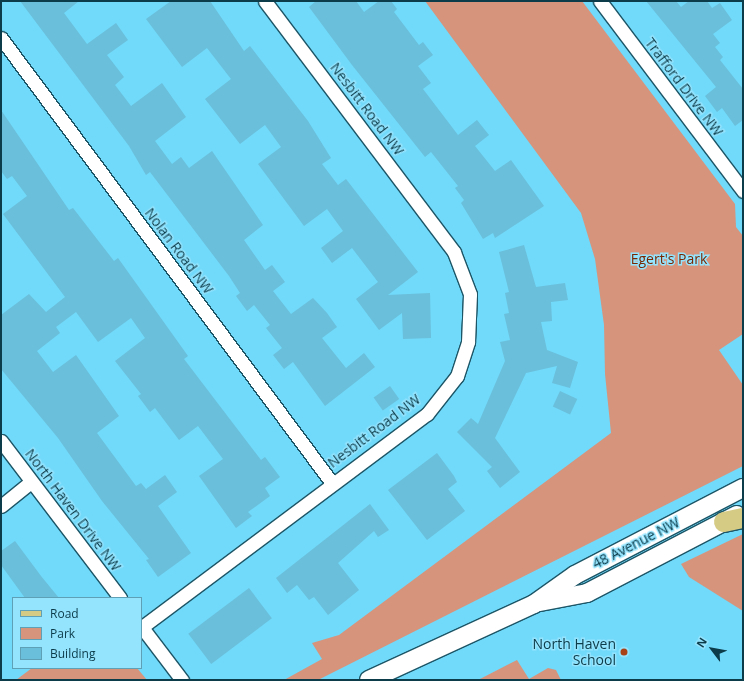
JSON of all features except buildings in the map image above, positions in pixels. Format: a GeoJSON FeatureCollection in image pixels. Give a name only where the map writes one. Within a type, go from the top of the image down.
{"type":"FeatureCollection","features":[{"type":"Feature","properties":{"kind":"main road"},"geometry":{"type":"LineString","coordinates":[[724,522],[743,518]]}},
{"type":"Feature","properties":{"kind":"street","name":"Nesbitt Road NW"},"geometry":{"type":"LineString","coordinates":[[142,627],[332,483],[427,414],[457,376],[468,342],[470,294],[454,252],[265,1]]}},
{"type":"Feature","properties":{"kind":"street","name":"Trafford Drive NW"},"geometry":{"type":"LineString","coordinates":[[600,1],[743,191]]}},
{"type":"Feature","properties":{"kind":"street","name":"Nolan Road NW"},"geometry":{"type":"LineString","coordinates":[[1,38],[332,483]]}},
{"type":"Feature","properties":{"kind":"street","name":"North Haven Drive NW"},"geometry":{"type":"LineString","coordinates":[[1,442],[119,597]]}},
{"type":"Feature","properties":{"kind":"street"},"geometry":{"type":"LineString","coordinates":[[1,506],[31,482]]}},
{"type":"Feature","properties":{"kind":"street","name":"48 Avenue NW"},"geometry":{"type":"LineString","coordinates":[[369,680],[534,604],[575,575],[743,488]]}},
{"type":"Feature","properties":{"kind":"street","name":"48 Avenue NW"},"geometry":{"type":"LineString","coordinates":[[534,604],[587,593],[743,512]]}},
{"type":"Feature","properties":{"kind":"street"},"geometry":{"type":"LineString","coordinates":[[142,627],[182,680]]}},
{"type":"Feature","properties":{"kind":"green space","name":"Egert's Park"},"geometry":{"type":"Polygon","coordinates":[[[425,1],[582,1],[735,204],[736,227],[743,236],[743,334],[719,350],[743,385],[743,466],[318,680],[284,680],[322,659],[312,643],[339,635],[611,433],[605,374],[604,325],[595,259],[581,213],[425,1]]]}},
{"type":"Feature","properties":{"kind":"green space"},"geometry":{"type":"Polygon","coordinates":[[[743,534],[743,611],[689,577],[681,564],[743,534]]]}},
{"type":"Feature","properties":{"kind":"green space"},"geometry":{"type":"Polygon","coordinates":[[[517,660],[529,679],[548,668],[556,670],[561,680],[478,680],[517,660]]]}},
{"type":"Feature","properties":{"kind":"green space"},"geometry":{"type":"Polygon","coordinates":[[[31,669],[138,669],[147,680],[16,680],[31,669]]]}},
{"type":"Feature","properties":{"kind":"place","name":"North Haven School"},"geometry":{"type":"Point","coordinates":[624,652]}}]}
